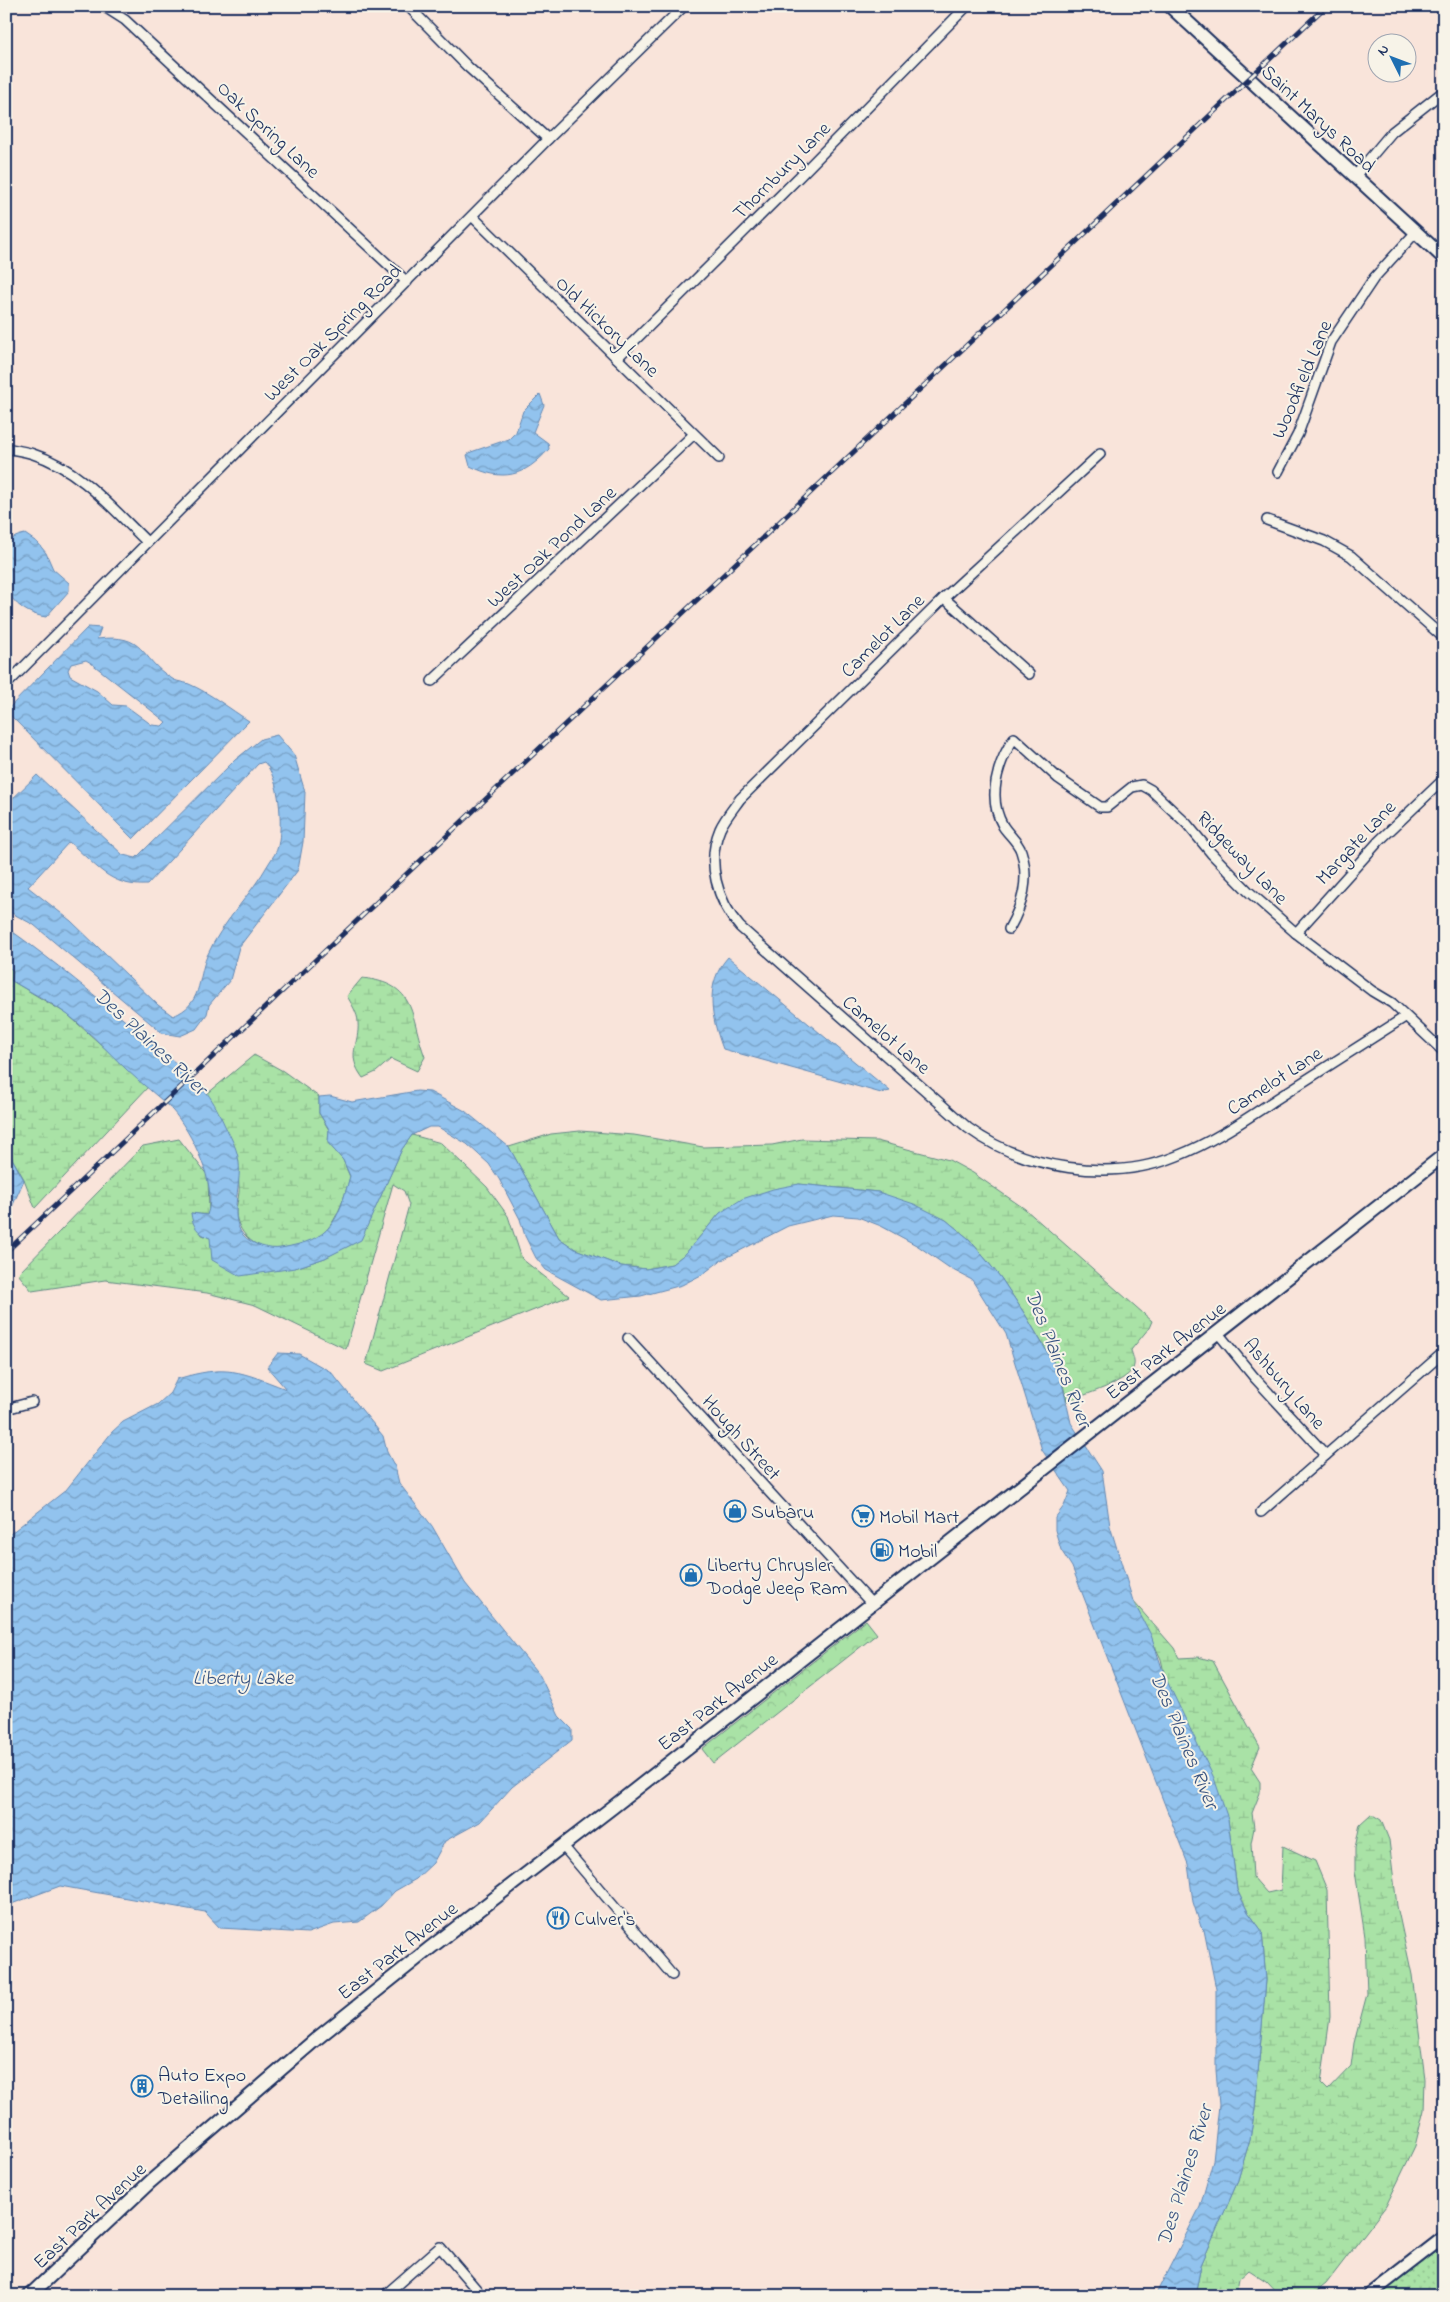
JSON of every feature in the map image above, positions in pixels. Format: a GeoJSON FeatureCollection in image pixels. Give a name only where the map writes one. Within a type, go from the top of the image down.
{"type":"FeatureCollection","features":[{"type":"Feature","properties":{"kind":"main road","name":"Saint Marys Road"},"geometry":{"type":"LineString","coordinates":[[1170,6],[1444,258]]}},
{"type":"Feature","properties":{"kind":"main road","name":"East Park Avenue"},"geometry":{"type":"LineString","coordinates":[[29,2296],[150,2182],[316,2040],[430,1948],[1444,1156]]}},
{"type":"Feature","properties":{"kind":"street","name":"Oak Spring Lane"},"geometry":{"type":"LineString","coordinates":[[103,6],[126,20],[407,282]]}},
{"type":"Feature","properties":{"kind":"street"},"geometry":{"type":"LineString","coordinates":[[408,6],[468,67],[548,139]]}},
{"type":"Feature","properties":{"kind":"street","name":"West Oak Spring Road"},"geometry":{"type":"LineString","coordinates":[[6,685],[473,217],[548,139],[684,6]]}},
{"type":"Feature","properties":{"kind":"street","name":"Thornbury Lane"},"geometry":{"type":"LineString","coordinates":[[617,358],[967,6]]}},
{"type":"Feature","properties":{"kind":"street"},"geometry":{"type":"LineString","coordinates":[[1355,176],[1392,132],[1444,91]]}},
{"type":"Feature","properties":{"kind":"street","name":"Old Hickory Lane"},"geometry":{"type":"LineString","coordinates":[[473,217],[693,435],[719,458]]}},
{"type":"Feature","properties":{"kind":"street","name":"Woodfield Lane"},"geometry":{"type":"LineString","coordinates":[[1278,472],[1298,434],[1331,342],[1374,278],[1416,232]]}},
{"type":"Feature","properties":{"kind":"street","name":"West Oak Pond Lane"},"geometry":{"type":"LineString","coordinates":[[432,681],[693,435]]}},
{"type":"Feature","properties":{"kind":"street"},"geometry":{"type":"LineString","coordinates":[[6,448],[34,454],[58,465],[86,485],[147,542]]}},
{"type":"Feature","properties":{"kind":"street","name":"Camelot Lane"},"geometry":{"type":"LineString","coordinates":[[1100,454],[944,598],[740,800],[720,829],[716,845],[715,877],[726,909],[740,927],[968,1128],[983,1139],[1006,1150],[1034,1161],[1060,1166],[1095,1170],[1126,1168],[1176,1157],[1226,1132],[1406,1017]]}},
{"type":"Feature","properties":{"kind":"street"},"geometry":{"type":"LineString","coordinates":[[1267,520],[1324,541],[1351,556],[1444,638]]}},
{"type":"Feature","properties":{"kind":"street","name":"Camelot Lane"},"geometry":{"type":"LineString","coordinates":[[944,598],[1029,674]]}},
{"type":"Feature","properties":{"kind":"street","name":"Ridgeway Lane"},"geometry":{"type":"LineString","coordinates":[[1009,929],[1019,912],[1026,878],[1020,849],[1008,834],[995,807],[995,789],[1006,750],[1014,738],[1058,778],[1100,807],[1107,807],[1132,787],[1142,785],[1151,790],[1187,824],[1211,853],[1248,891],[1296,933],[1372,991],[1392,1003],[1444,1052]]}},
{"type":"Feature","properties":{"kind":"street","name":"Margate Lane"},"geometry":{"type":"LineString","coordinates":[[1296,933],[1379,841],[1444,778]]}},
{"type":"Feature","properties":{"kind":"street","name":"Ashbury Lane"},"geometry":{"type":"LineString","coordinates":[[1218,1333],[1254,1378],[1326,1455]]}},
{"type":"Feature","properties":{"kind":"street","name":"Hough Street"},"geometry":{"type":"LineString","coordinates":[[628,1338],[871,1604]]}},
{"type":"Feature","properties":{"kind":"street","name":"Ashbury Lane"},"geometry":{"type":"LineString","coordinates":[[1261,1512],[1444,1352]]}},
{"type":"Feature","properties":{"kind":"street"},"geometry":{"type":"LineString","coordinates":[[6,1409],[32,1402]]}},
{"type":"Feature","properties":{"kind":"street"},"geometry":{"type":"LineString","coordinates":[[563,1846],[672,1975]]}},
{"type":"Feature","properties":{"kind":"street"},"geometry":{"type":"LineString","coordinates":[[1371,2293],[1444,2237]]}},
{"type":"Feature","properties":{"kind":"street"},"geometry":{"type":"LineString","coordinates":[[384,2296],[440,2247],[482,2296]]}},
{"type":"Feature","properties":{"kind":"green space"},"geometry":{"type":"Polygon","coordinates":[[[6,964],[13,971],[12,981],[67,1014],[148,1087],[35,1208],[24,1179],[6,1148],[6,964]]]}},
{"type":"Feature","properties":{"kind":"green space"},"geometry":{"type":"Polygon","coordinates":[[[362,978],[380,981],[393,987],[402,994],[408,1004],[425,1057],[417,1071],[391,1059],[376,1072],[363,1078],[358,1070],[354,1050],[358,1019],[347,996],[362,978]]]}},
{"type":"Feature","properties":{"kind":"green space"},"geometry":{"type":"Polygon","coordinates":[[[254,1055],[283,1071],[319,1097],[319,1113],[329,1130],[328,1143],[343,1160],[350,1177],[334,1219],[320,1236],[311,1242],[276,1249],[259,1246],[248,1238],[237,1220],[238,1174],[224,1127],[207,1094],[254,1055]]]}},
{"type":"Feature","properties":{"kind":"green space"},"geometry":{"type":"Polygon","coordinates":[[[580,1131],[634,1135],[703,1147],[772,1145],[802,1139],[877,1141],[949,1160],[973,1173],[1025,1209],[1152,1321],[1149,1328],[1131,1350],[1134,1365],[1125,1377],[1094,1392],[1067,1401],[1060,1373],[1026,1316],[1001,1278],[969,1239],[946,1220],[878,1192],[799,1184],[720,1213],[686,1253],[672,1264],[646,1269],[621,1266],[575,1249],[559,1238],[509,1147],[551,1134],[580,1131]]]}},
{"type":"Feature","properties":{"kind":"green space"},"geometry":{"type":"Polygon","coordinates":[[[412,1135],[441,1143],[487,1187],[508,1216],[522,1259],[569,1296],[383,1371],[366,1364],[409,1205],[404,1191],[393,1184],[346,1349],[255,1305],[207,1293],[105,1280],[32,1291],[18,1274],[143,1146],[179,1139],[208,1176],[209,1213],[207,1215],[191,1213],[202,1235],[295,1268],[325,1258],[361,1239],[402,1149],[412,1135]]]}},
{"type":"Feature","properties":{"kind":"green space"},"geometry":{"type":"Polygon","coordinates":[[[1133,1601],[1174,1648],[1179,1658],[1198,1657],[1213,1661],[1260,1747],[1251,1768],[1260,1782],[1260,1793],[1252,1813],[1254,1828],[1251,1843],[1253,1877],[1267,1893],[1281,1890],[1283,1846],[1315,1861],[1327,1890],[1330,2017],[1321,2083],[1328,2090],[1351,2066],[1354,2043],[1367,1994],[1365,1937],[1355,1871],[1355,1848],[1360,1824],[1371,1814],[1381,1820],[1389,1840],[1397,1906],[1412,1975],[1425,2079],[1424,2110],[1415,2146],[1386,2206],[1326,2284],[1311,2296],[1280,2296],[1266,2281],[1249,2270],[1239,2279],[1236,2296],[1195,2296],[1201,2265],[1237,2183],[1250,2139],[1255,2108],[1266,1980],[1262,1931],[1248,1912],[1237,1890],[1228,1819],[1165,1677],[1161,1659],[1133,1601]]]}},
{"type":"Feature","properties":{"kind":"green space"},"geometry":{"type":"Polygon","coordinates":[[[866,1620],[877,1634],[713,1763],[702,1749],[866,1620]]]}},
{"type":"Feature","properties":{"kind":"green space"},"geometry":{"type":"Polygon","coordinates":[[[1437,2242],[1444,2249],[1444,2296],[1368,2296],[1437,2242]]]}},
{"type":"Feature","properties":{"kind":"water"},"geometry":{"type":"Polygon","coordinates":[[[540,394],[544,405],[533,432],[548,443],[549,449],[531,466],[512,474],[493,474],[470,466],[467,455],[509,439],[516,432],[523,411],[540,394]]]}},
{"type":"Feature","properties":{"kind":"water"},"geometry":{"type":"Polygon","coordinates":[[[25,534],[38,543],[46,553],[53,569],[69,583],[69,591],[46,617],[34,614],[23,608],[13,600],[7,589],[6,559],[8,544],[14,538],[25,534]]]}},
{"type":"Feature","properties":{"kind":"water"},"geometry":{"type":"Polygon","coordinates":[[[88,627],[101,628],[97,639],[113,638],[134,643],[160,670],[171,678],[205,692],[249,721],[133,839],[6,711],[88,627]],[[86,660],[71,664],[68,670],[70,676],[97,691],[113,705],[126,706],[152,725],[162,726],[166,722],[86,660]]]}},
{"type":"Feature","properties":{"kind":"water"},"geometry":{"type":"Polygon","coordinates":[[[277,735],[294,755],[305,792],[303,842],[298,870],[239,947],[230,980],[209,1005],[207,1014],[196,1029],[180,1036],[162,1033],[34,925],[6,910],[6,805],[37,775],[123,855],[136,858],[235,760],[261,739],[277,735]],[[264,762],[258,764],[147,885],[134,885],[113,878],[69,842],[28,887],[71,921],[158,1005],[173,1016],[190,1005],[198,991],[204,965],[213,944],[228,920],[262,875],[277,850],[280,826],[279,802],[274,779],[264,762]]]}},
{"type":"Feature","properties":{"kind":"water","name":"Des Plaines River"},"geometry":{"type":"Polygon","coordinates":[[[6,927],[92,994],[184,1070],[207,1093],[231,1137],[238,1157],[239,1176],[236,1218],[238,1227],[247,1239],[261,1246],[281,1248],[311,1240],[330,1227],[341,1206],[350,1176],[343,1160],[328,1143],[329,1129],[319,1113],[319,1097],[330,1096],[352,1102],[417,1091],[430,1092],[465,1111],[509,1147],[559,1238],[575,1249],[621,1266],[646,1269],[672,1264],[686,1253],[720,1213],[742,1199],[773,1189],[799,1184],[878,1192],[914,1204],[946,1220],[969,1239],[1001,1278],[1060,1374],[1071,1423],[1102,1471],[1110,1526],[1133,1601],[1151,1635],[1165,1677],[1214,1778],[1228,1819],[1237,1890],[1248,1912],[1262,1931],[1266,1980],[1255,2108],[1250,2139],[1237,2183],[1201,2265],[1195,2296],[1155,2296],[1200,2207],[1213,2161],[1219,2105],[1216,2070],[1216,1989],[1204,1930],[1201,1927],[1193,1902],[1188,1864],[1072,1567],[1061,1550],[1055,1530],[1055,1518],[1064,1506],[1070,1491],[1042,1450],[1006,1334],[972,1280],[951,1269],[918,1246],[881,1226],[858,1217],[833,1215],[788,1226],[720,1261],[703,1274],[682,1285],[641,1296],[601,1300],[546,1270],[536,1258],[525,1236],[520,1219],[489,1164],[467,1144],[438,1127],[429,1127],[412,1135],[402,1149],[361,1240],[325,1258],[295,1268],[240,1276],[212,1260],[210,1238],[196,1228],[193,1221],[191,1213],[207,1215],[210,1203],[209,1189],[195,1145],[179,1119],[167,1105],[76,1021],[55,1006],[12,981],[13,971],[6,964],[6,927]]]}},
{"type":"Feature","properties":{"kind":"water"},"geometry":{"type":"Polygon","coordinates":[[[728,957],[890,1091],[881,1093],[723,1049],[715,1025],[712,1001],[715,978],[720,967],[728,957]]]}},
{"type":"Feature","properties":{"kind":"water"},"geometry":{"type":"Polygon","coordinates":[[[6,1148],[24,1180],[12,1207],[6,1212],[6,1148]]]}},
{"type":"Feature","properties":{"kind":"water","name":"Liberty Lake"},"geometry":{"type":"Polygon","coordinates":[[[278,1353],[299,1354],[331,1372],[383,1436],[399,1483],[432,1526],[465,1583],[540,1676],[559,1716],[572,1729],[572,1740],[512,1787],[480,1822],[445,1841],[433,1863],[416,1879],[395,1891],[381,1906],[359,1922],[334,1924],[308,1933],[220,1928],[205,1912],[60,1886],[6,1906],[6,1537],[66,1490],[112,1432],[123,1422],[158,1404],[170,1393],[177,1379],[209,1372],[233,1372],[286,1389],[267,1367],[278,1353]]]}},
{"type":"Feature","properties":{"kind":"railway"},"geometry":{"type":"LineString","coordinates":[[6,1252],[1326,6]]}},
{"type":"Feature","properties":{"kind":"place","name":"Subaru"},"geometry":{"type":"Point","coordinates":[735,1511]}},
{"type":"Feature","properties":{"kind":"place","name":"Mobil Mart"},"geometry":{"type":"Point","coordinates":[863,1516]}},
{"type":"Feature","properties":{"kind":"place","name":"Mobil"},"geometry":{"type":"Point","coordinates":[882,1550]}},
{"type":"Feature","properties":{"kind":"place","name":"Liberty Chrysler Dodge Jeep Ram"},"geometry":{"type":"Point","coordinates":[691,1575]}},
{"type":"Feature","properties":{"kind":"place","name":"Culver's"},"geometry":{"type":"Point","coordinates":[558,1918]}},
{"type":"Feature","properties":{"kind":"place","name":"Auto Expo Detailing"},"geometry":{"type":"Point","coordinates":[142,2086]}}]}
